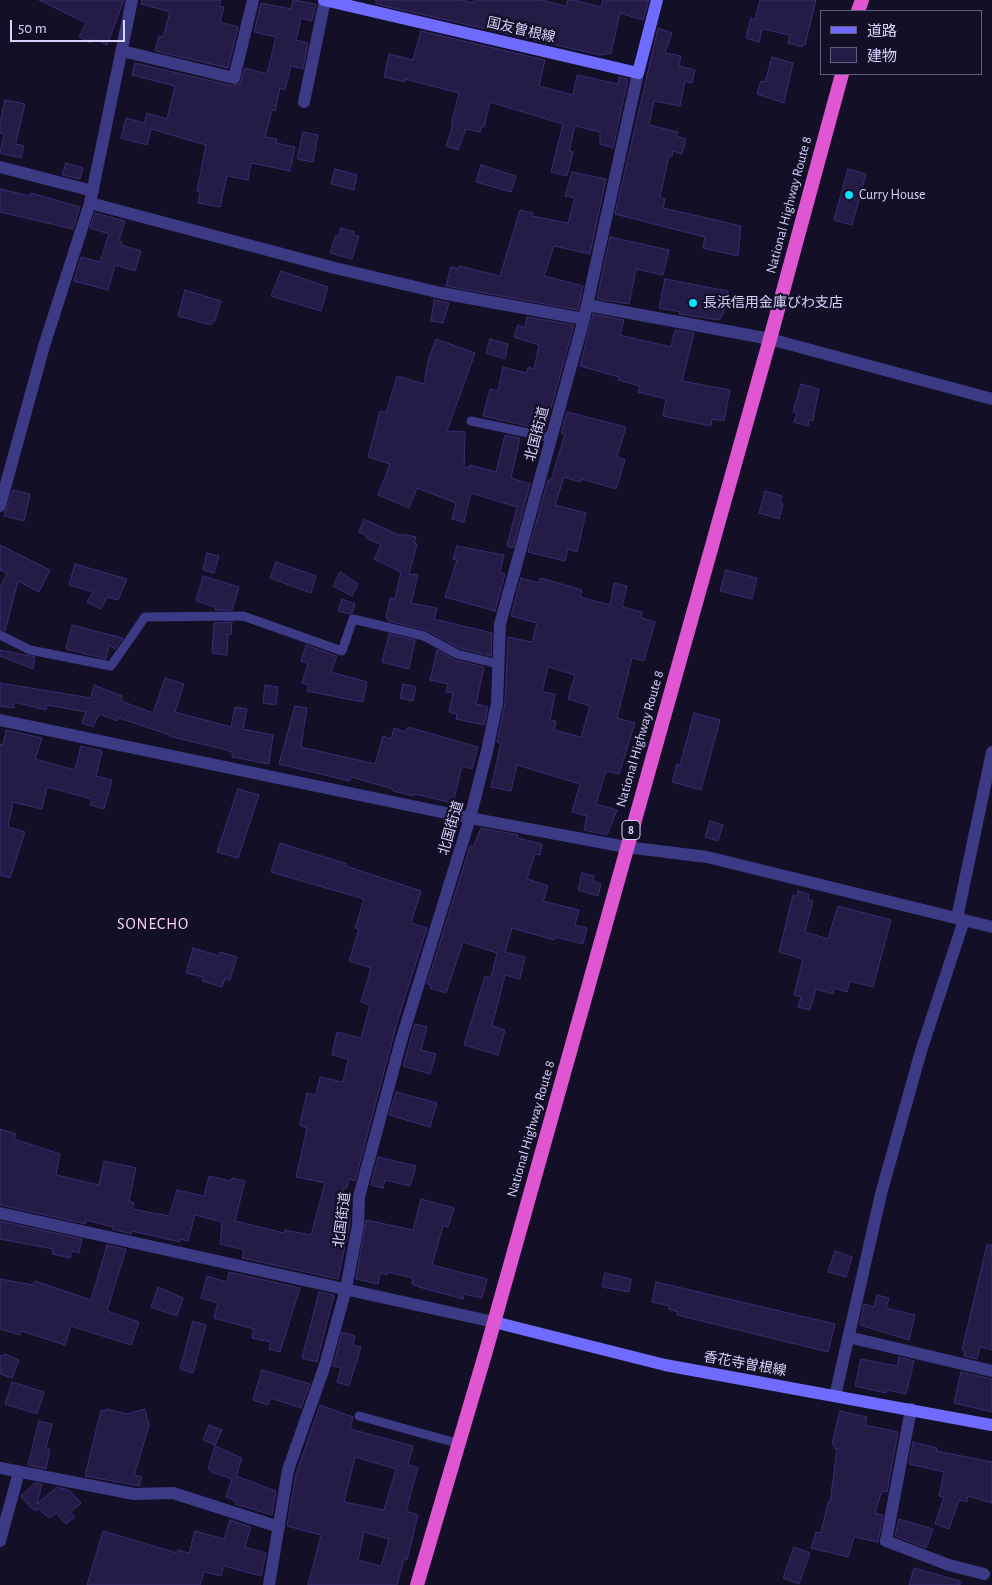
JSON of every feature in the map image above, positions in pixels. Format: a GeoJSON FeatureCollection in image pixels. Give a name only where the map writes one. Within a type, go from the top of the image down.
{"type":"FeatureCollection","features":[{"type":"Feature","properties":{"kind":"highway","name":"National Highway Route 8"},"geometry":{"type":"LineString","coordinates":[[417,1585],[460,1444],[770,339],[842,75]]}},
{"type":"Feature","properties":{"kind":"main road","name":"国友曽根線"},"geometry":{"type":"LineString","coordinates":[[325,0],[357,4],[638,73]]}},
{"type":"Feature","properties":{"kind":"main road"},"geometry":{"type":"LineString","coordinates":[[638,73],[658,0]]}},
{"type":"Feature","properties":{"kind":"main road","name":"香花寺曽根線"},"geometry":{"type":"LineString","coordinates":[[494,1322],[666,1364],[835,1396],[911,1408],[992,1425]]}},
{"type":"Feature","properties":{"kind":"street"},"geometry":{"type":"LineString","coordinates":[[0,506],[44,346],[91,198],[132,0]]}},
{"type":"Feature","properties":{"kind":"street"},"geometry":{"type":"LineString","coordinates":[[122,51],[234,78],[253,0]]}},
{"type":"Feature","properties":{"kind":"street"},"geometry":{"type":"LineString","coordinates":[[304,102],[325,0]]}},
{"type":"Feature","properties":{"kind":"street","name":"北国街道"},"geometry":{"type":"LineString","coordinates":[[269,1585],[288,1470],[323,1374],[346,1289],[358,1225],[362,1188],[401,1040],[470,818],[497,703],[500,624],[584,319],[638,73]]}},
{"type":"Feature","properties":{"kind":"street"},"geometry":{"type":"LineString","coordinates":[[0,168],[91,198],[335,268],[441,294],[584,319]]}},
{"type":"Feature","properties":{"kind":"street"},"geometry":{"type":"LineString","coordinates":[[587,305],[770,339],[992,399]]}},
{"type":"Feature","properties":{"kind":"street"},"geometry":{"type":"LineString","coordinates":[[0,720],[470,818],[626,847],[707,857],[992,927]]}},
{"type":"Feature","properties":{"kind":"street"},"geometry":{"type":"LineString","coordinates":[[835,1396],[884,1185],[921,1051],[961,919],[992,752]]}},
{"type":"Feature","properties":{"kind":"street"},"geometry":{"type":"LineString","coordinates":[[0,1213],[494,1322]]}},
{"type":"Feature","properties":{"kind":"street"},"geometry":{"type":"LineString","coordinates":[[848,1337],[992,1371]]}},
{"type":"Feature","properties":{"kind":"street"},"geometry":{"type":"LineString","coordinates":[[911,1408],[886,1541],[949,1564],[984,1574]]}},
{"type":"Feature","properties":{"kind":"street"},"geometry":{"type":"LineString","coordinates":[[0,1468],[134,1494],[173,1494],[279,1527]]}},
{"type":"Feature","properties":{"kind":"street"},"geometry":{"type":"LineString","coordinates":[[0,1541],[19,1472]]}},
{"type":"Feature","properties":{"kind":"lane"},"geometry":{"type":"LineString","coordinates":[[470,421],[552,438]]}},
{"type":"Feature","properties":{"kind":"lane"},"geometry":{"type":"LineString","coordinates":[[0,634],[30,650],[111,666],[145,617],[243,616],[342,651],[353,619],[424,636],[457,654],[498,664]]}},
{"type":"Feature","properties":{"kind":"lane"},"geometry":{"type":"LineString","coordinates":[[359,1416],[460,1444]]}},
{"type":"Feature","properties":{"kind":"building"},"geometry":{"type":"Polygon","coordinates":[[[39,0],[124,0],[107,45],[93,38],[91,43],[79,37],[86,23],[39,0]]]}},
{"type":"Feature","properties":{"kind":"building"},"geometry":{"type":"Polygon","coordinates":[[[142,0],[221,0],[219,6],[224,7],[220,22],[238,27],[228,68],[155,51],[159,36],[163,37],[170,12],[141,4],[142,0]]]}},
{"type":"Feature","properties":{"kind":"building"},"geometry":{"type":"Polygon","coordinates":[[[293,0],[316,4],[312,21],[301,18],[296,40],[308,43],[303,69],[291,66],[285,90],[280,88],[275,111],[272,110],[265,137],[277,139],[276,143],[295,147],[290,171],[251,163],[248,180],[227,176],[220,207],[198,203],[200,192],[197,191],[206,145],[151,129],[147,145],[121,138],[126,118],[144,123],[147,113],[167,119],[175,86],[132,75],[135,63],[233,86],[240,83],[245,68],[267,74],[276,37],[254,32],[261,3],[291,9],[293,0]]]}},
{"type":"Feature","properties":{"kind":"building"},"geometry":{"type":"Polygon","coordinates":[[[376,0],[461,0],[473,3],[474,0],[541,0],[566,6],[568,0],[574,0],[601,7],[603,0],[649,0],[643,20],[620,13],[611,53],[600,55],[376,4],[376,0]]]}},
{"type":"Feature","properties":{"kind":"building"},"geometry":{"type":"Polygon","coordinates":[[[760,0],[816,0],[805,45],[803,44],[802,47],[788,43],[790,35],[762,29],[759,42],[746,38],[751,18],[755,20],[760,0]]]}},
{"type":"Feature","properties":{"kind":"building"},"geometry":{"type":"Polygon","coordinates":[[[658,28],[672,33],[665,53],[681,56],[679,66],[695,70],[692,83],[685,81],[680,106],[654,101],[649,125],[678,132],[676,136],[686,139],[682,154],[673,151],[672,156],[669,156],[660,197],[665,199],[663,208],[741,226],[738,256],[703,248],[705,237],[615,214],[658,28]]]}},
{"type":"Feature","properties":{"kind":"building"},"geometry":{"type":"Polygon","coordinates":[[[421,31],[545,60],[539,86],[573,95],[577,75],[618,84],[619,77],[628,79],[613,148],[600,144],[600,132],[575,126],[569,151],[573,152],[567,176],[551,172],[563,124],[490,102],[484,127],[482,126],[480,132],[466,129],[458,150],[446,146],[453,125],[451,125],[459,93],[405,79],[405,82],[384,77],[389,54],[413,60],[421,31]]]}},
{"type":"Feature","properties":{"kind":"building"},"geometry":{"type":"Polygon","coordinates":[[[772,57],[793,63],[784,103],[757,94],[761,81],[765,82],[772,57]]]}},
{"type":"Feature","properties":{"kind":"building"},"geometry":{"type":"Polygon","coordinates":[[[5,100],[25,104],[16,142],[16,144],[24,146],[21,158],[0,153],[4,134],[0,133],[0,123],[5,100]]]}},
{"type":"Feature","properties":{"kind":"building"},"geometry":{"type":"Polygon","coordinates":[[[303,132],[318,135],[313,162],[297,159],[303,132]]]}},
{"type":"Feature","properties":{"kind":"building"},"geometry":{"type":"Polygon","coordinates":[[[66,163],[83,168],[80,179],[62,175],[66,163]]]}},
{"type":"Feature","properties":{"kind":"building"},"geometry":{"type":"Polygon","coordinates":[[[481,165],[516,176],[511,192],[476,182],[481,165]]]}},
{"type":"Feature","properties":{"kind":"building"},"geometry":{"type":"Polygon","coordinates":[[[335,169],[357,175],[354,190],[331,184],[335,169]]]}},
{"type":"Feature","properties":{"kind":"building","name":"Curry House"},"geometry":{"type":"Polygon","coordinates":[[[848,169],[866,174],[852,225],[834,220],[848,169]]]}},
{"type":"Feature","properties":{"kind":"building"},"geometry":{"type":"Polygon","coordinates":[[[572,172],[606,179],[590,254],[554,246],[544,276],[583,286],[578,310],[446,286],[451,267],[459,269],[459,266],[500,276],[520,210],[533,213],[532,216],[568,223],[575,198],[565,196],[572,172]]]}},
{"type":"Feature","properties":{"kind":"building"},"geometry":{"type":"Polygon","coordinates":[[[0,189],[30,196],[31,193],[80,207],[73,229],[0,212],[0,189]]]}},
{"type":"Feature","properties":{"kind":"building"},"geometry":{"type":"Polygon","coordinates":[[[95,213],[125,221],[119,241],[122,242],[121,245],[141,251],[135,271],[115,265],[108,290],[74,281],[81,257],[100,262],[109,234],[90,228],[95,213]]]}},
{"type":"Feature","properties":{"kind":"building"},"geometry":{"type":"Polygon","coordinates":[[[341,228],[354,232],[353,235],[359,236],[352,259],[330,253],[336,235],[339,236],[341,228]]]}},
{"type":"Feature","properties":{"kind":"building"},"geometry":{"type":"Polygon","coordinates":[[[610,237],[669,250],[663,275],[636,269],[629,304],[597,299],[610,237]]]}},
{"type":"Feature","properties":{"kind":"building"},"geometry":{"type":"Polygon","coordinates":[[[281,271],[328,287],[321,311],[271,296],[281,271]]]}},
{"type":"Feature","properties":{"kind":"building"},"geometry":{"type":"Polygon","coordinates":[[[665,279],[728,291],[724,312],[719,320],[679,314],[680,312],[659,308],[665,279]]]}},
{"type":"Feature","properties":{"kind":"building"},"geometry":{"type":"Polygon","coordinates":[[[185,290],[221,301],[215,321],[211,325],[178,316],[185,290]]]}},
{"type":"Feature","properties":{"kind":"building"},"geometry":{"type":"Polygon","coordinates":[[[434,300],[449,303],[443,323],[431,321],[434,300]]]}},
{"type":"Feature","properties":{"kind":"building"},"geometry":{"type":"Polygon","coordinates":[[[593,314],[624,320],[620,335],[671,347],[675,330],[694,333],[682,381],[730,390],[724,421],[712,419],[711,426],[663,416],[666,399],[638,392],[640,386],[618,380],[619,377],[580,366],[593,314]]]}},
{"type":"Feature","properties":{"kind":"building"},"geometry":{"type":"Polygon","coordinates":[[[527,317],[574,325],[545,430],[483,416],[490,389],[498,391],[503,367],[527,373],[528,367],[534,369],[539,345],[514,337],[518,325],[525,328],[527,317]]]}},
{"type":"Feature","properties":{"kind":"building"},"geometry":{"type":"Polygon","coordinates":[[[436,339],[475,353],[447,431],[465,432],[464,467],[470,468],[470,465],[496,472],[505,435],[520,438],[511,478],[530,484],[513,548],[507,546],[517,507],[471,493],[464,522],[452,519],[456,503],[417,488],[409,508],[378,495],[390,464],[368,457],[380,411],[386,413],[397,376],[424,384],[428,361],[436,339]]]}},
{"type":"Feature","properties":{"kind":"building"},"geometry":{"type":"Polygon","coordinates":[[[490,339],[508,344],[505,359],[486,353],[490,339]]]}},
{"type":"Feature","properties":{"kind":"building"},"geometry":{"type":"Polygon","coordinates":[[[801,384],[819,389],[813,420],[809,420],[808,426],[794,422],[797,413],[793,412],[801,384]]]}},
{"type":"Feature","properties":{"kind":"building"},"geometry":{"type":"Polygon","coordinates":[[[567,412],[626,427],[617,457],[625,460],[616,489],[582,479],[580,482],[564,477],[555,505],[586,513],[577,552],[568,549],[565,561],[528,552],[548,480],[551,480],[565,434],[561,433],[567,412]]]}},
{"type":"Feature","properties":{"kind":"building"},"geometry":{"type":"Polygon","coordinates":[[[13,490],[30,494],[24,521],[4,516],[13,490]]]}},
{"type":"Feature","properties":{"kind":"building"},"geometry":{"type":"Polygon","coordinates":[[[765,491],[782,496],[780,503],[783,504],[779,519],[759,513],[765,491]]]}},
{"type":"Feature","properties":{"kind":"building"},"geometry":{"type":"Polygon","coordinates":[[[364,519],[401,536],[402,534],[416,537],[414,543],[417,544],[409,574],[418,575],[411,603],[437,608],[434,619],[492,633],[491,656],[459,648],[426,630],[388,621],[388,618],[386,618],[390,598],[395,599],[401,572],[374,559],[381,545],[366,538],[367,536],[359,532],[364,519]]]}},
{"type":"Feature","properties":{"kind":"building"},"geometry":{"type":"Polygon","coordinates":[[[0,545],[50,570],[39,592],[18,581],[5,631],[0,629],[0,588],[7,573],[0,570],[0,545]]]}},
{"type":"Feature","properties":{"kind":"building"},"geometry":{"type":"Polygon","coordinates":[[[457,546],[504,555],[500,572],[505,574],[495,611],[445,597],[457,560],[453,559],[457,546]]]}},
{"type":"Feature","properties":{"kind":"building"},"geometry":{"type":"Polygon","coordinates":[[[207,553],[219,556],[214,573],[203,570],[207,553]]]}},
{"type":"Feature","properties":{"kind":"building"},"geometry":{"type":"Polygon","coordinates":[[[276,562],[316,576],[311,593],[270,578],[276,562]]]}},
{"type":"Feature","properties":{"kind":"building"},"geometry":{"type":"Polygon","coordinates":[[[75,564],[127,579],[118,600],[107,597],[101,609],[87,602],[93,592],[69,585],[75,564]]]}},
{"type":"Feature","properties":{"kind":"building"},"geometry":{"type":"Polygon","coordinates":[[[726,570],[757,578],[752,599],[720,591],[726,570]]]}},
{"type":"Feature","properties":{"kind":"building"},"geometry":{"type":"Polygon","coordinates":[[[340,572],[358,584],[352,596],[333,586],[340,572]]]}},
{"type":"Feature","properties":{"kind":"building"},"geometry":{"type":"Polygon","coordinates":[[[203,576],[239,587],[232,610],[215,610],[216,607],[196,601],[203,576]]]}},
{"type":"Feature","properties":{"kind":"building"},"geometry":{"type":"Polygon","coordinates":[[[521,578],[539,583],[541,578],[582,590],[580,597],[610,605],[614,583],[627,586],[622,607],[642,612],[641,618],[655,622],[644,661],[632,658],[617,718],[635,723],[619,774],[606,771],[596,804],[617,810],[607,835],[584,830],[587,816],[572,812],[580,784],[517,765],[511,791],[491,787],[501,743],[497,742],[505,703],[508,637],[532,642],[537,623],[511,616],[521,578]],[[548,667],[542,692],[555,694],[550,720],[556,721],[554,730],[581,737],[590,706],[568,699],[575,675],[548,667]]]}},
{"type":"Feature","properties":{"kind":"building"},"geometry":{"type":"Polygon","coordinates":[[[342,599],[355,604],[352,613],[338,611],[342,599]]]}},
{"type":"Feature","properties":{"kind":"building"},"geometry":{"type":"Polygon","coordinates":[[[232,622],[231,635],[228,634],[227,655],[212,653],[214,623],[232,622]]]}},
{"type":"Feature","properties":{"kind":"building"},"geometry":{"type":"Polygon","coordinates":[[[72,625],[123,638],[115,649],[109,645],[106,659],[66,649],[72,625]]]}},
{"type":"Feature","properties":{"kind":"building"},"geometry":{"type":"Polygon","coordinates":[[[389,634],[415,640],[409,669],[382,662],[389,634]]]}},
{"type":"Feature","properties":{"kind":"building"},"geometry":{"type":"Polygon","coordinates":[[[306,645],[337,656],[331,672],[367,682],[363,702],[307,691],[309,685],[302,683],[308,663],[301,661],[306,645]]]}},
{"type":"Feature","properties":{"kind":"building"},"geometry":{"type":"Polygon","coordinates":[[[0,650],[35,657],[33,669],[0,656],[0,650]]]}},
{"type":"Feature","properties":{"kind":"building"},"geometry":{"type":"Polygon","coordinates":[[[437,650],[455,660],[484,667],[476,704],[488,707],[484,725],[456,719],[457,714],[449,712],[453,693],[446,692],[448,684],[430,680],[437,650]]]}},
{"type":"Feature","properties":{"kind":"building"},"geometry":{"type":"Polygon","coordinates":[[[165,678],[184,684],[175,712],[231,727],[235,707],[247,709],[243,729],[273,735],[269,764],[232,757],[233,753],[226,750],[169,736],[119,718],[117,721],[99,714],[93,727],[82,723],[86,712],[47,705],[46,710],[14,702],[14,708],[0,706],[0,683],[91,698],[94,685],[122,696],[121,701],[153,713],[165,678]]]}},
{"type":"Feature","properties":{"kind":"building"},"geometry":{"type":"Polygon","coordinates":[[[403,684],[416,687],[413,701],[400,698],[403,684]]]}},
{"type":"Feature","properties":{"kind":"building"},"geometry":{"type":"Polygon","coordinates":[[[265,685],[278,687],[276,705],[263,703],[265,685]]]}},
{"type":"Feature","properties":{"kind":"building"},"geometry":{"type":"Polygon","coordinates":[[[295,706],[307,708],[301,747],[375,764],[383,736],[391,739],[394,728],[406,732],[408,727],[478,747],[472,769],[462,766],[453,803],[393,791],[393,789],[351,777],[350,781],[279,764],[295,706]]]}},
{"type":"Feature","properties":{"kind":"building"},"geometry":{"type":"Polygon","coordinates":[[[694,713],[720,720],[701,790],[672,782],[677,764],[680,765],[694,713]]]}},
{"type":"Feature","properties":{"kind":"building"},"geometry":{"type":"Polygon","coordinates":[[[6,730],[42,738],[35,759],[75,770],[81,746],[102,751],[96,776],[112,780],[104,809],[90,805],[92,799],[47,787],[42,809],[13,802],[8,827],[25,832],[10,878],[0,875],[0,744],[3,745],[6,730]]]}},
{"type":"Feature","properties":{"kind":"building"},"geometry":{"type":"Polygon","coordinates":[[[238,789],[259,795],[238,858],[217,852],[238,789]]]}},
{"type":"Feature","properties":{"kind":"building"},"geometry":{"type":"Polygon","coordinates":[[[710,821],[723,825],[718,841],[705,837],[710,821]]]}},
{"type":"Feature","properties":{"kind":"building"},"geometry":{"type":"Polygon","coordinates":[[[481,828],[518,835],[518,838],[542,844],[540,855],[535,854],[527,879],[548,886],[543,901],[579,910],[575,925],[587,928],[583,944],[555,937],[554,940],[512,928],[505,952],[525,957],[520,979],[505,975],[492,1026],[505,1030],[498,1055],[464,1045],[485,976],[491,978],[497,953],[463,942],[446,993],[430,988],[431,985],[427,984],[470,846],[473,847],[481,828]]]}},
{"type":"Feature","properties":{"kind":"building"},"geometry":{"type":"Polygon","coordinates":[[[280,843],[347,864],[346,866],[421,891],[411,923],[427,928],[398,1019],[355,1181],[349,1179],[347,1188],[344,1188],[338,1215],[350,1217],[350,1224],[338,1279],[242,1258],[244,1250],[220,1244],[222,1222],[195,1215],[188,1241],[180,1239],[180,1242],[132,1231],[131,1234],[86,1220],[86,1224],[0,1205],[0,1129],[16,1134],[14,1139],[60,1154],[56,1175],[99,1185],[104,1161],[136,1168],[129,1201],[134,1203],[132,1209],[169,1216],[177,1190],[204,1196],[209,1176],[231,1181],[232,1178],[245,1181],[235,1221],[284,1233],[285,1230],[311,1235],[325,1183],[296,1177],[307,1128],[301,1126],[300,1123],[307,1093],[316,1095],[320,1077],[343,1082],[348,1059],[332,1055],[337,1032],[361,1038],[370,1005],[361,1002],[371,968],[349,961],[359,929],[355,928],[364,899],[271,872],[280,843]]]}},
{"type":"Feature","properties":{"kind":"building"},"geometry":{"type":"Polygon","coordinates":[[[582,873],[594,876],[593,881],[601,884],[598,896],[578,890],[582,873]]]}},
{"type":"Feature","properties":{"kind":"building"},"geometry":{"type":"Polygon","coordinates":[[[798,891],[809,894],[808,899],[813,901],[805,932],[828,939],[838,906],[891,920],[873,987],[850,981],[847,992],[834,988],[833,994],[816,989],[810,1010],[798,1007],[801,997],[794,995],[803,959],[779,952],[793,895],[797,896],[798,891]]]}},
{"type":"Feature","properties":{"kind":"building"},"geometry":{"type":"Polygon","coordinates":[[[193,948],[219,956],[220,952],[237,957],[230,980],[225,978],[222,987],[202,981],[203,977],[186,973],[193,948]]]}},
{"type":"Feature","properties":{"kind":"building"},"geometry":{"type":"Polygon","coordinates":[[[415,1024],[427,1027],[421,1050],[436,1054],[430,1074],[403,1066],[415,1024]]]}},
{"type":"Feature","properties":{"kind":"building"},"geometry":{"type":"Polygon","coordinates":[[[396,1092],[437,1103],[430,1127],[389,1115],[396,1092]]]}},
{"type":"Feature","properties":{"kind":"building"},"geometry":{"type":"Polygon","coordinates":[[[378,1157],[416,1166],[410,1186],[385,1180],[383,1188],[371,1185],[378,1157]]]}},
{"type":"Feature","properties":{"kind":"building"},"geometry":{"type":"Polygon","coordinates":[[[421,1199],[454,1208],[448,1227],[443,1226],[432,1265],[487,1279],[482,1298],[464,1294],[463,1299],[419,1287],[412,1284],[413,1278],[388,1272],[387,1275],[380,1273],[378,1284],[356,1279],[366,1220],[413,1230],[421,1199]]]}},
{"type":"Feature","properties":{"kind":"building"},"geometry":{"type":"Polygon","coordinates":[[[0,1221],[82,1239],[79,1253],[71,1251],[70,1258],[52,1254],[53,1249],[0,1239],[0,1221]]]}},
{"type":"Feature","properties":{"kind":"building"},"geometry":{"type":"Polygon","coordinates":[[[107,1245],[126,1249],[107,1311],[139,1322],[131,1345],[71,1326],[65,1345],[21,1331],[20,1335],[0,1329],[0,1279],[33,1285],[35,1281],[91,1300],[107,1245]]]}},
{"type":"Feature","properties":{"kind":"building"},"geometry":{"type":"Polygon","coordinates":[[[987,1245],[992,1245],[992,1350],[980,1347],[977,1359],[964,1356],[965,1351],[962,1350],[987,1245]]]}},
{"type":"Feature","properties":{"kind":"building"},"geometry":{"type":"Polygon","coordinates":[[[835,1251],[852,1257],[846,1277],[828,1272],[835,1251]]]}},
{"type":"Feature","properties":{"kind":"building"},"geometry":{"type":"Polygon","coordinates":[[[229,1272],[300,1288],[280,1352],[269,1349],[271,1342],[252,1338],[254,1329],[214,1318],[218,1303],[201,1298],[207,1276],[227,1282],[229,1272]]]}},
{"type":"Feature","properties":{"kind":"building"},"geometry":{"type":"Polygon","coordinates":[[[605,1273],[631,1279],[629,1292],[602,1287],[605,1273]]]}},
{"type":"Feature","properties":{"kind":"building"},"geometry":{"type":"Polygon","coordinates":[[[656,1282],[835,1324],[828,1352],[677,1315],[678,1312],[669,1309],[670,1306],[652,1302],[656,1282]]]}},
{"type":"Feature","properties":{"kind":"building"},"geometry":{"type":"Polygon","coordinates":[[[158,1287],[183,1298],[177,1316],[151,1307],[158,1287]]]}},
{"type":"Feature","properties":{"kind":"building"},"geometry":{"type":"Polygon","coordinates":[[[319,1292],[334,1295],[317,1362],[302,1358],[319,1292]]]}},
{"type":"Feature","properties":{"kind":"building"},"geometry":{"type":"Polygon","coordinates":[[[877,1295],[889,1298],[886,1308],[915,1315],[909,1340],[860,1325],[864,1304],[874,1307],[877,1295]]]}},
{"type":"Feature","properties":{"kind":"building"},"geometry":{"type":"Polygon","coordinates":[[[193,1321],[206,1325],[193,1373],[180,1369],[193,1321]]]}},
{"type":"Feature","properties":{"kind":"building"},"geometry":{"type":"Polygon","coordinates":[[[342,1332],[355,1336],[353,1345],[361,1347],[349,1386],[337,1382],[341,1368],[333,1366],[342,1332]]]}},
{"type":"Feature","properties":{"kind":"building"},"geometry":{"type":"Polygon","coordinates":[[[5,1354],[19,1360],[12,1378],[0,1374],[0,1355],[4,1356],[5,1354]]]}},
{"type":"Feature","properties":{"kind":"building"},"geometry":{"type":"Polygon","coordinates":[[[899,1357],[914,1361],[906,1394],[887,1390],[886,1393],[855,1386],[861,1359],[897,1366],[899,1357]]]}},
{"type":"Feature","properties":{"kind":"building"},"geometry":{"type":"Polygon","coordinates":[[[262,1370],[310,1384],[301,1408],[270,1398],[268,1405],[253,1400],[262,1370]]]}},
{"type":"Feature","properties":{"kind":"building"},"geometry":{"type":"Polygon","coordinates":[[[961,1372],[992,1379],[992,1412],[954,1403],[961,1372]]]}},
{"type":"Feature","properties":{"kind":"building"},"geometry":{"type":"Polygon","coordinates":[[[12,1382],[44,1392],[37,1414],[5,1404],[12,1382]]]}},
{"type":"Feature","properties":{"kind":"building"},"geometry":{"type":"Polygon","coordinates":[[[320,1405],[353,1417],[350,1429],[413,1446],[408,1465],[418,1468],[406,1511],[418,1515],[407,1560],[404,1559],[397,1585],[308,1585],[321,1535],[287,1526],[296,1474],[320,1405]],[[355,1457],[344,1502],[384,1510],[396,1469],[355,1457]],[[364,1532],[358,1560],[381,1566],[389,1539],[364,1532]]]}},
{"type":"Feature","properties":{"kind":"building"},"geometry":{"type":"Polygon","coordinates":[[[106,1409],[127,1414],[145,1409],[149,1426],[135,1472],[135,1475],[142,1477],[139,1486],[85,1476],[101,1410],[106,1411],[106,1409]]]}},
{"type":"Feature","properties":{"kind":"building"},"geometry":{"type":"Polygon","coordinates":[[[840,1411],[867,1417],[865,1425],[898,1432],[887,1492],[882,1491],[875,1513],[883,1515],[878,1542],[854,1537],[848,1557],[811,1548],[816,1532],[821,1533],[828,1502],[830,1502],[837,1449],[832,1444],[840,1411]]]}},
{"type":"Feature","properties":{"kind":"building"},"geometry":{"type":"Polygon","coordinates":[[[39,1421],[52,1424],[46,1448],[50,1449],[46,1469],[28,1465],[39,1421]]]}},
{"type":"Feature","properties":{"kind":"building"},"geometry":{"type":"Polygon","coordinates":[[[209,1425],[222,1430],[215,1445],[203,1440],[209,1425]]]}},
{"type":"Feature","properties":{"kind":"building"},"geometry":{"type":"Polygon","coordinates":[[[913,1442],[937,1448],[936,1451],[992,1462],[992,1503],[968,1496],[967,1502],[959,1500],[949,1529],[935,1524],[944,1497],[939,1496],[944,1472],[909,1464],[913,1442]]]}},
{"type":"Feature","properties":{"kind":"building"},"geometry":{"type":"Polygon","coordinates":[[[215,1446],[242,1458],[236,1476],[276,1491],[272,1515],[235,1504],[236,1501],[226,1497],[232,1479],[211,1472],[212,1470],[208,1469],[215,1446]]]}},
{"type":"Feature","properties":{"kind":"building"},"geometry":{"type":"Polygon","coordinates":[[[35,1483],[42,1484],[37,1504],[57,1487],[69,1490],[81,1503],[71,1512],[75,1517],[66,1524],[56,1513],[48,1517],[37,1508],[36,1511],[30,1507],[21,1496],[35,1483]]]}},
{"type":"Feature","properties":{"kind":"building"},"geometry":{"type":"Polygon","coordinates":[[[899,1519],[933,1529],[926,1548],[895,1536],[899,1519]]]}},
{"type":"Feature","properties":{"kind":"building"},"geometry":{"type":"Polygon","coordinates":[[[230,1520],[251,1527],[245,1547],[266,1553],[261,1576],[224,1566],[221,1576],[204,1572],[200,1585],[87,1585],[103,1531],[177,1553],[178,1550],[189,1553],[195,1531],[224,1539],[230,1520]]]}},
{"type":"Feature","properties":{"kind":"building"},"geometry":{"type":"Polygon","coordinates":[[[794,1547],[810,1553],[799,1584],[783,1578],[794,1547]]]}},
{"type":"Feature","properties":{"kind":"building"},"geometry":{"type":"Polygon","coordinates":[[[914,1568],[960,1581],[960,1585],[909,1585],[914,1568]]]}},
{"type":"Feature","properties":{"kind":"place","name":"Curry House"},"geometry":{"type":"Point","coordinates":[849,195]}},
{"type":"Feature","properties":{"kind":"place","name":"長浜信用金庫びわ支店"},"geometry":{"type":"Point","coordinates":[693,303]}},
{"type":"Feature","properties":{"kind":"district","name":"SONECHO"},"geometry":{"type":"Point","coordinates":[153,924]}}]}
